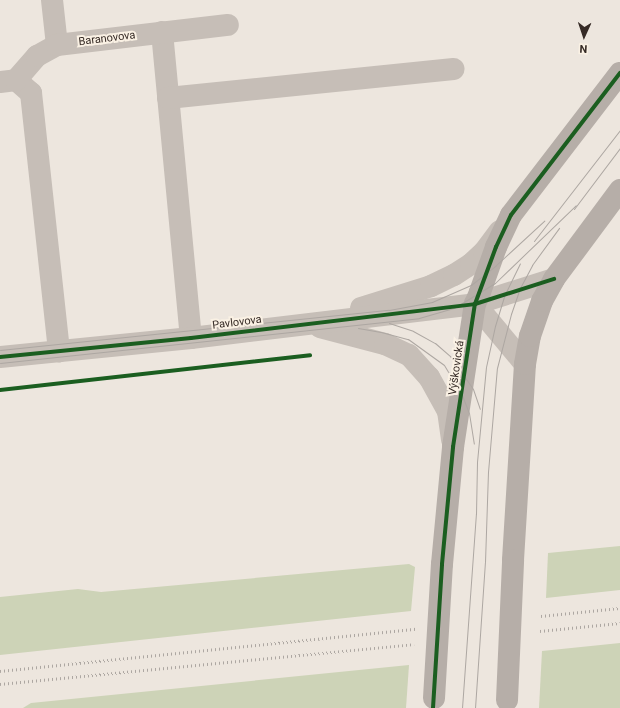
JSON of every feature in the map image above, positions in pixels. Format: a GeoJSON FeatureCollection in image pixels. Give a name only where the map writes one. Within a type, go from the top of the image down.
{"type":"FeatureCollection","features":[{"type":"Feature","properties":{"kind":"street"},"geometry":{"type":"LineString","coordinates":[[52,0],[57,45]]}},
{"type":"Feature","properties":{"kind":"street","name":"Baranovova"},"geometry":{"type":"LineString","coordinates":[[8,81],[37,56],[57,45],[228,25]]}},
{"type":"Feature","properties":{"kind":"street"},"geometry":{"type":"LineString","coordinates":[[162,32],[191,338]]}},
{"type":"Feature","properties":{"kind":"street"},"geometry":{"type":"LineString","coordinates":[[168,98],[454,69]]}},
{"type":"Feature","properties":{"kind":"street","name":"Výškovická"},"geometry":{"type":"LineString","coordinates":[[433,703],[442,564],[453,447],[476,304],[496,247],[511,215],[620,73]]}},
{"type":"Feature","properties":{"kind":"street"},"geometry":{"type":"LineString","coordinates":[[8,81],[31,93],[59,351]]}},
{"type":"Feature","properties":{"kind":"street"},"geometry":{"type":"LineString","coordinates":[[507,704],[525,364],[538,312],[554,279],[620,190]]}},
{"type":"Feature","properties":{"kind":"street"},"geometry":{"type":"LineString","coordinates":[[308,324],[431,286],[454,275],[471,264],[484,252],[511,215]]}},
{"type":"Feature","properties":{"kind":"street","name":"Pavlovova"},"geometry":{"type":"LineString","coordinates":[[0,357],[191,338],[476,304],[554,279]]}},
{"type":"Feature","properties":{"kind":"street"},"geometry":{"type":"LineString","coordinates":[[476,304],[525,364]]}},
{"type":"Feature","properties":{"kind":"street"},"geometry":{"type":"LineString","coordinates":[[308,324],[385,344],[409,355],[429,377],[448,411],[453,447]]}},
{"type":"Feature","properties":{"kind":"green space"},"geometry":{"type":"Polygon","coordinates":[[[620,546],[620,590],[546,598],[548,553],[620,546]]]}},
{"type":"Feature","properties":{"kind":"green space"},"geometry":{"type":"Polygon","coordinates":[[[409,564],[415,567],[411,611],[0,655],[0,597],[78,589],[101,592],[409,564]]]}},
{"type":"Feature","properties":{"kind":"green space"},"geometry":{"type":"Polygon","coordinates":[[[620,643],[620,708],[539,708],[542,651],[620,643]]]}},
{"type":"Feature","properties":{"kind":"green space"},"geometry":{"type":"Polygon","coordinates":[[[409,665],[406,708],[23,708],[31,703],[409,665]]]}},
{"type":"Feature","properties":{"kind":"tram line"},"geometry":{"type":"LineString","coordinates":[[534,241],[620,130]]}},
{"type":"Feature","properties":{"kind":"tram line"},"geometry":{"type":"LineString","coordinates":[[574,209],[620,148]]}},
{"type":"Feature","properties":{"kind":"tram line"},"geometry":{"type":"LineString","coordinates":[[0,363],[419,318],[454,308],[495,283],[576,205]]}},
{"type":"Feature","properties":{"kind":"tram line"},"geometry":{"type":"LineString","coordinates":[[0,350],[389,310],[432,302],[471,285],[495,266],[544,221]]}},
{"type":"Feature","properties":{"kind":"tram line"},"geometry":{"type":"LineString","coordinates":[[475,708],[485,562],[488,472],[497,368],[511,314],[520,288],[532,265],[559,228]]}},
{"type":"Feature","properties":{"kind":"tram line"},"geometry":{"type":"LineString","coordinates":[[462,708],[476,514],[477,462],[486,367],[495,326],[505,294],[520,263]]}},
{"type":"Feature","properties":{"kind":"tram line"},"geometry":{"type":"LineString","coordinates":[[389,323],[413,331],[435,343],[450,356],[473,389],[480,409]]}},
{"type":"Feature","properties":{"kind":"tram line"},"geometry":{"type":"LineString","coordinates":[[358,328],[408,339],[444,365],[462,395],[469,413],[474,444]]}},
{"type":"Feature","properties":{"kind":"railway"},"geometry":{"type":"LineString","coordinates":[[541,616],[620,608]]}},
{"type":"Feature","properties":{"kind":"railway"},"geometry":{"type":"LineString","coordinates":[[540,631],[620,623]]}},
{"type":"Feature","properties":{"kind":"railway"},"geometry":{"type":"LineString","coordinates":[[0,671],[416,629]]}},
{"type":"Feature","properties":{"kind":"railway"},"geometry":{"type":"LineString","coordinates":[[0,684],[414,644]]}},
{"type":"Feature","properties":{"kind":"cycle path"},"geometry":{"type":"LineString","coordinates":[[433,708],[442,564],[453,447],[475,304],[496,247],[511,215],[620,73]]}},
{"type":"Feature","properties":{"kind":"cycle path"},"geometry":{"type":"LineString","coordinates":[[0,357],[191,338],[475,304],[554,279]]}},
{"type":"Feature","properties":{"kind":"cycle path"},"geometry":{"type":"LineString","coordinates":[[0,390],[310,355]]}}]}
